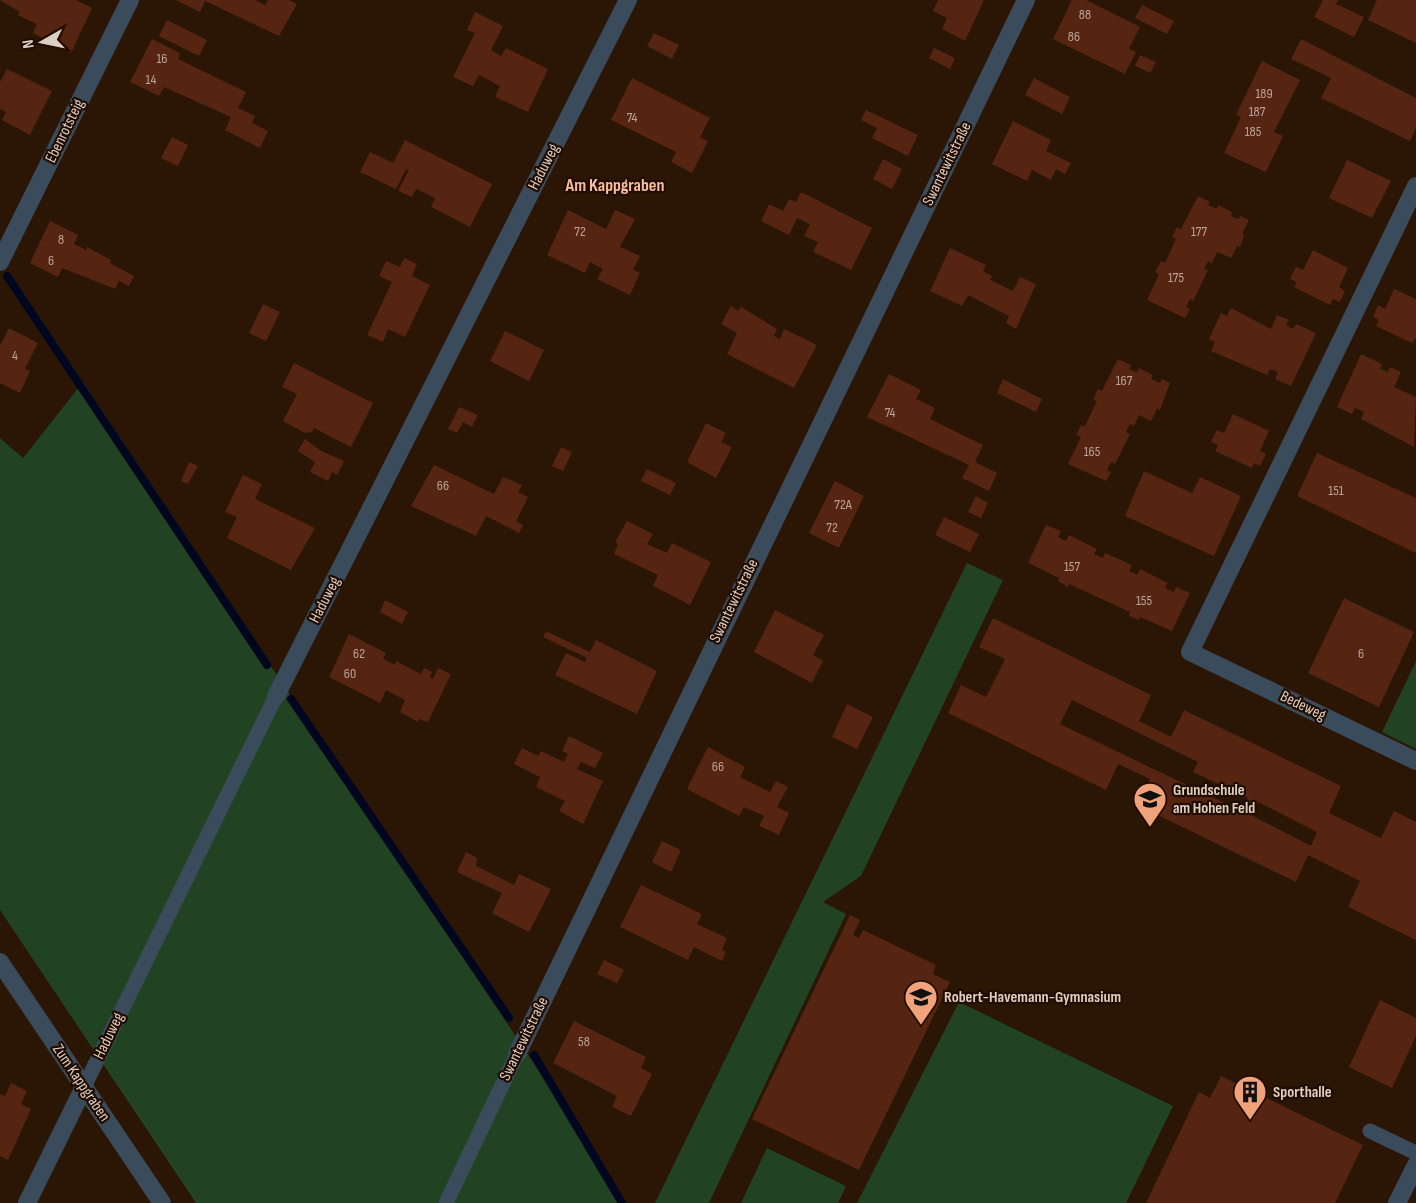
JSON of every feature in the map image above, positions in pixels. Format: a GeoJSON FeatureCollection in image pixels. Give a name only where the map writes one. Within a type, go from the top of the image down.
{"type":"FeatureCollection","features":[{"type":"Feature","properties":{"kind":"street","name":"Ebenrotsteig"},"geometry":{"type":"LineString","coordinates":[[0,262],[130,0]]}},
{"type":"Feature","properties":{"kind":"street","name":"Haduweg"},"geometry":{"type":"LineString","coordinates":[[276,696],[628,0]]}},
{"type":"Feature","properties":{"kind":"street","name":"Swantewitstraße"},"geometry":{"type":"LineString","coordinates":[[517,1054],[1026,0]]}},
{"type":"Feature","properties":{"kind":"street","name":"Bedeweg"},"geometry":{"type":"LineString","coordinates":[[1416,186],[1190,652],[1416,761]]}},
{"type":"Feature","properties":{"kind":"street","name":"Zum Kappgraben"},"geometry":{"type":"LineString","coordinates":[[0,962],[162,1203]]}},
{"type":"Feature","properties":{"kind":"street","name":"Haduweg"},"geometry":{"type":"LineString","coordinates":[[27,1203],[84,1088]]}},
{"type":"Feature","properties":{"kind":"street"},"geometry":{"type":"LineString","coordinates":[[1397,1203],[1416,1165]]}},
{"type":"Feature","properties":{"kind":"lane","name":"Haduweg"},"geometry":{"type":"LineString","coordinates":[[84,1088],[276,696]]}},
{"type":"Feature","properties":{"kind":"lane","name":"Swantewitstraße"},"geometry":{"type":"LineString","coordinates":[[446,1203],[517,1054]]}},
{"type":"Feature","properties":{"kind":"lane"},"geometry":{"type":"LineString","coordinates":[[1370,1131],[1416,1154]]}},
{"type":"Feature","properties":{"kind":"green space"},"geometry":{"type":"Polygon","coordinates":[[[83,382],[626,1203],[196,1203],[0,910],[0,438],[23,458],[83,382]]]}},
{"type":"Feature","properties":{"kind":"green space"},"geometry":{"type":"Polygon","coordinates":[[[967,563],[1003,580],[861,876],[823,902],[846,914],[709,1203],[655,1203],[967,563]]]}},
{"type":"Feature","properties":{"kind":"green space"},"geometry":{"type":"Polygon","coordinates":[[[1416,661],[1416,749],[1382,732],[1416,661]]]}},
{"type":"Feature","properties":{"kind":"green space"},"geometry":{"type":"Polygon","coordinates":[[[959,1002],[1173,1106],[1126,1203],[857,1203],[959,1002]]]}},
{"type":"Feature","properties":{"kind":"green space"},"geometry":{"type":"Polygon","coordinates":[[[767,1148],[846,1186],[838,1203],[741,1203],[767,1148]]]}},
{"type":"Feature","properties":{"kind":"building"},"geometry":{"type":"Polygon","coordinates":[[[0,0],[76,0],[92,8],[71,53],[33,33],[37,24],[18,15],[20,12],[0,0]]]}},
{"type":"Feature","properties":{"kind":"building"},"geometry":{"type":"Polygon","coordinates":[[[176,0],[254,0],[265,5],[268,0],[289,0],[297,4],[279,36],[205,1],[200,12],[176,0]]]}},
{"type":"Feature","properties":{"kind":"building"},"geometry":{"type":"Polygon","coordinates":[[[938,0],[984,0],[965,41],[942,29],[947,18],[933,11],[938,0]]]}},
{"type":"Feature","properties":{"kind":"building"},"geometry":{"type":"Polygon","coordinates":[[[1072,0],[1086,0],[1140,27],[1129,49],[1136,52],[1125,74],[1053,39],[1072,0]]]}},
{"type":"Feature","properties":{"kind":"building"},"geometry":{"type":"Polygon","coordinates":[[[1323,0],[1338,0],[1336,4],[1364,17],[1354,37],[1314,17],[1323,0]]]}},
{"type":"Feature","properties":{"kind":"building"},"geometry":{"type":"Polygon","coordinates":[[[1377,0],[1416,0],[1416,43],[1368,20],[1377,0]]]}},
{"type":"Feature","properties":{"kind":"building"},"geometry":{"type":"Polygon","coordinates":[[[1142,5],[1174,21],[1167,34],[1135,18],[1142,5]]]}},
{"type":"Feature","properties":{"kind":"building"},"geometry":{"type":"Polygon","coordinates":[[[475,12],[503,26],[491,50],[501,56],[506,48],[548,69],[528,112],[495,97],[500,86],[479,75],[473,86],[453,77],[475,33],[467,30],[475,12]]]}},
{"type":"Feature","properties":{"kind":"building"},"geometry":{"type":"Polygon","coordinates":[[[167,20],[207,40],[199,56],[159,36],[167,20]]]}},
{"type":"Feature","properties":{"kind":"building"},"geometry":{"type":"Polygon","coordinates":[[[654,33],[679,45],[672,59],[647,46],[654,33]]]}},
{"type":"Feature","properties":{"kind":"building"},"geometry":{"type":"Polygon","coordinates":[[[152,39],[180,53],[178,59],[246,92],[238,108],[255,116],[252,123],[268,131],[260,148],[225,130],[231,117],[164,87],[159,96],[130,82],[152,39]]]}},
{"type":"Feature","properties":{"kind":"building"},"geometry":{"type":"Polygon","coordinates":[[[1301,39],[1416,98],[1416,128],[1410,141],[1321,98],[1331,78],[1291,59],[1301,39]]]}},
{"type":"Feature","properties":{"kind":"building"},"geometry":{"type":"Polygon","coordinates":[[[934,48],[955,58],[950,69],[929,58],[934,48]]]}},
{"type":"Feature","properties":{"kind":"building"},"geometry":{"type":"Polygon","coordinates":[[[1140,55],[1156,62],[1150,73],[1135,66],[1140,55]]]}},
{"type":"Feature","properties":{"kind":"building"},"geometry":{"type":"Polygon","coordinates":[[[1262,61],[1300,80],[1274,132],[1283,136],[1266,172],[1224,153],[1241,117],[1236,115],[1262,61]]]}},
{"type":"Feature","properties":{"kind":"building"},"geometry":{"type":"Polygon","coordinates":[[[7,69],[52,91],[30,135],[2,120],[6,112],[0,109],[0,82],[7,69]]]}},
{"type":"Feature","properties":{"kind":"building"},"geometry":{"type":"Polygon","coordinates":[[[632,78],[710,118],[700,137],[708,141],[692,173],[671,162],[676,152],[611,120],[632,78]]]}},
{"type":"Feature","properties":{"kind":"building"},"geometry":{"type":"Polygon","coordinates":[[[1034,78],[1070,97],[1062,114],[1025,95],[1034,78]]]}},
{"type":"Feature","properties":{"kind":"building"},"geometry":{"type":"Polygon","coordinates":[[[866,110],[918,135],[908,156],[872,138],[877,128],[861,120],[866,110]]]}},
{"type":"Feature","properties":{"kind":"building"},"geometry":{"type":"Polygon","coordinates":[[[1013,121],[1051,140],[1046,151],[1071,163],[1065,174],[1056,169],[1051,180],[1032,170],[1027,181],[992,164],[1013,121]]]}},
{"type":"Feature","properties":{"kind":"building"},"geometry":{"type":"Polygon","coordinates":[[[172,137],[188,145],[178,166],[161,158],[172,137]]]}},
{"type":"Feature","properties":{"kind":"building"},"geometry":{"type":"Polygon","coordinates":[[[405,140],[492,184],[470,227],[431,207],[435,198],[416,189],[412,197],[398,191],[409,170],[406,169],[396,189],[360,172],[370,152],[393,163],[405,140]]]}},
{"type":"Feature","properties":{"kind":"building"},"geometry":{"type":"Polygon","coordinates":[[[883,159],[902,169],[892,189],[873,179],[883,159]]]}},
{"type":"Feature","properties":{"kind":"building"},"geometry":{"type":"Polygon","coordinates":[[[1347,160],[1391,181],[1372,218],[1329,198],[1347,160]]]}},
{"type":"Feature","properties":{"kind":"building"},"geometry":{"type":"Polygon","coordinates":[[[801,192],[872,228],[851,270],[813,252],[818,242],[804,236],[810,224],[797,218],[789,235],[761,221],[769,204],[783,211],[789,199],[796,202],[801,192]]]}},
{"type":"Feature","properties":{"kind":"building"},"geometry":{"type":"Polygon","coordinates":[[[1198,196],[1210,202],[1208,205],[1217,209],[1218,205],[1232,212],[1231,216],[1239,219],[1240,216],[1249,220],[1242,234],[1244,236],[1240,247],[1237,246],[1231,258],[1217,252],[1212,263],[1208,261],[1204,269],[1208,270],[1193,301],[1190,299],[1186,307],[1190,309],[1185,318],[1147,300],[1159,274],[1155,272],[1161,261],[1165,263],[1176,239],[1172,237],[1177,227],[1181,229],[1198,196]]]}},
{"type":"Feature","properties":{"kind":"building"},"geometry":{"type":"Polygon","coordinates":[[[568,210],[606,229],[615,210],[635,219],[620,247],[640,256],[633,270],[640,273],[630,295],[597,279],[603,269],[590,262],[585,273],[547,255],[568,210]]]}},
{"type":"Feature","properties":{"kind":"building"},"geometry":{"type":"Polygon","coordinates":[[[50,221],[78,235],[74,244],[86,250],[87,247],[134,276],[129,286],[119,281],[115,289],[62,268],[58,277],[30,263],[50,221]]]}},
{"type":"Feature","properties":{"kind":"building"},"geometry":{"type":"Polygon","coordinates":[[[950,248],[986,265],[983,271],[992,276],[990,280],[1013,291],[1020,277],[1036,284],[1016,329],[1006,323],[1009,316],[968,295],[962,306],[930,291],[950,248]]]}},
{"type":"Feature","properties":{"kind":"building"},"geometry":{"type":"Polygon","coordinates":[[[1313,250],[1348,268],[1339,287],[1345,291],[1340,302],[1333,299],[1330,305],[1294,287],[1297,282],[1290,279],[1296,267],[1303,270],[1313,250]]]}},
{"type":"Feature","properties":{"kind":"building"},"geometry":{"type":"Polygon","coordinates":[[[404,258],[417,264],[412,276],[430,285],[405,337],[388,329],[383,342],[367,335],[392,282],[379,276],[386,261],[400,267],[404,258]]]}},
{"type":"Feature","properties":{"kind":"building"},"geometry":{"type":"Polygon","coordinates":[[[1394,289],[1416,299],[1416,338],[1412,343],[1376,326],[1379,320],[1373,317],[1378,305],[1385,309],[1394,289]]]}},
{"type":"Feature","properties":{"kind":"building"},"geometry":{"type":"Polygon","coordinates":[[[263,304],[280,312],[266,341],[249,333],[263,304]]]}},
{"type":"Feature","properties":{"kind":"building"},"geometry":{"type":"Polygon","coordinates":[[[731,306],[738,311],[741,307],[777,329],[774,336],[780,339],[784,329],[817,345],[794,388],[727,354],[737,333],[721,324],[731,306]]]}},
{"type":"Feature","properties":{"kind":"building"},"geometry":{"type":"Polygon","coordinates":[[[1231,308],[1271,329],[1277,315],[1289,320],[1286,325],[1293,329],[1296,324],[1316,333],[1291,386],[1275,379],[1278,372],[1270,369],[1267,375],[1211,351],[1215,342],[1209,339],[1221,313],[1227,316],[1231,308]]]}},
{"type":"Feature","properties":{"kind":"building"},"geometry":{"type":"Polygon","coordinates":[[[9,328],[38,343],[25,369],[30,371],[20,393],[0,383],[0,346],[9,328]]]}},
{"type":"Feature","properties":{"kind":"building"},"geometry":{"type":"Polygon","coordinates":[[[505,331],[544,350],[529,381],[490,361],[505,331]]]}},
{"type":"Feature","properties":{"kind":"building"},"geometry":{"type":"Polygon","coordinates":[[[1361,354],[1382,364],[1380,369],[1388,372],[1390,367],[1401,372],[1394,387],[1416,397],[1414,447],[1361,419],[1364,412],[1355,408],[1352,414],[1337,407],[1361,354]]]}},
{"type":"Feature","properties":{"kind":"building"},"geometry":{"type":"Polygon","coordinates":[[[1118,359],[1131,365],[1129,369],[1137,372],[1139,368],[1153,375],[1151,379],[1160,383],[1162,379],[1170,383],[1160,410],[1157,409],[1151,421],[1139,415],[1134,426],[1130,424],[1126,432],[1130,434],[1115,464],[1111,462],[1107,470],[1111,472],[1106,481],[1068,464],[1081,437],[1076,435],[1081,425],[1085,426],[1097,401],[1093,400],[1098,389],[1102,391],[1118,359]]]}},
{"type":"Feature","properties":{"kind":"building"},"geometry":{"type":"Polygon","coordinates":[[[294,363],[373,403],[351,447],[314,428],[312,432],[305,433],[283,421],[297,394],[282,387],[294,363]]]}},
{"type":"Feature","properties":{"kind":"building"},"geometry":{"type":"Polygon","coordinates":[[[889,374],[921,390],[916,399],[935,408],[930,419],[983,445],[975,462],[997,473],[989,491],[962,478],[969,465],[867,417],[889,374]]]}},
{"type":"Feature","properties":{"kind":"building"},"geometry":{"type":"Polygon","coordinates":[[[1003,379],[1042,399],[1036,412],[997,393],[1003,379]]]}},
{"type":"Feature","properties":{"kind":"building"},"geometry":{"type":"Polygon","coordinates":[[[459,407],[478,415],[472,427],[463,422],[457,433],[448,429],[459,407]]]}},
{"type":"Feature","properties":{"kind":"building"},"geometry":{"type":"Polygon","coordinates":[[[1233,414],[1269,431],[1260,451],[1266,454],[1260,466],[1254,463],[1252,468],[1215,451],[1218,445],[1211,442],[1217,430],[1224,433],[1233,414]]]}},
{"type":"Feature","properties":{"kind":"building"},"geometry":{"type":"Polygon","coordinates":[[[706,423],[726,433],[721,442],[732,447],[716,478],[687,462],[706,423]]]}},
{"type":"Feature","properties":{"kind":"building"},"geometry":{"type":"Polygon","coordinates":[[[305,439],[321,451],[344,461],[337,475],[332,472],[328,481],[310,472],[315,462],[298,451],[305,439]]]}},
{"type":"Feature","properties":{"kind":"building"},"geometry":{"type":"Polygon","coordinates":[[[561,447],[572,452],[563,471],[552,466],[561,447]]]}},
{"type":"Feature","properties":{"kind":"building"},"geometry":{"type":"Polygon","coordinates":[[[1317,453],[1416,498],[1416,553],[1297,496],[1317,453]]]}},
{"type":"Feature","properties":{"kind":"building"},"geometry":{"type":"Polygon","coordinates":[[[189,462],[198,466],[188,484],[181,481],[189,462]]]}},
{"type":"Feature","properties":{"kind":"building"},"geometry":{"type":"Polygon","coordinates":[[[434,465],[494,494],[503,477],[522,485],[518,492],[528,497],[516,521],[523,525],[519,533],[486,516],[476,536],[411,506],[434,465]]]}},
{"type":"Feature","properties":{"kind":"building"},"geometry":{"type":"Polygon","coordinates":[[[647,469],[676,483],[670,495],[641,481],[647,469]]]}},
{"type":"Feature","properties":{"kind":"building"},"geometry":{"type":"Polygon","coordinates":[[[1144,471],[1192,493],[1200,477],[1241,496],[1214,556],[1125,516],[1144,471]]]}},
{"type":"Feature","properties":{"kind":"building"},"geometry":{"type":"Polygon","coordinates":[[[243,475],[262,484],[255,499],[315,528],[291,570],[227,538],[237,517],[225,512],[243,475]]]}},
{"type":"Feature","properties":{"kind":"building"},"geometry":{"type":"Polygon","coordinates":[[[835,481],[864,496],[839,548],[809,533],[835,481]]]}},
{"type":"Feature","properties":{"kind":"building"},"geometry":{"type":"Polygon","coordinates":[[[976,496],[988,503],[981,518],[968,512],[976,496]]]}},
{"type":"Feature","properties":{"kind":"building"},"geometry":{"type":"Polygon","coordinates":[[[944,517],[979,534],[970,552],[935,535],[944,517]]]}},
{"type":"Feature","properties":{"kind":"building"},"geometry":{"type":"Polygon","coordinates":[[[627,521],[653,534],[647,544],[667,553],[672,543],[711,562],[690,605],[653,586],[658,575],[614,554],[618,544],[615,542],[627,521]]]}},
{"type":"Feature","properties":{"kind":"building"},"geometry":{"type":"Polygon","coordinates":[[[1046,525],[1061,531],[1058,537],[1066,541],[1069,535],[1097,549],[1094,554],[1103,558],[1105,553],[1132,565],[1129,571],[1137,575],[1140,569],[1168,583],[1165,588],[1174,592],[1176,587],[1190,593],[1172,631],[1140,617],[1139,620],[1129,616],[1130,612],[1069,584],[1068,587],[1058,581],[1059,578],[1028,563],[1046,525]]]}},
{"type":"Feature","properties":{"kind":"building"},"geometry":{"type":"Polygon","coordinates":[[[1344,598],[1414,632],[1379,707],[1308,673],[1344,598]]]}},
{"type":"Feature","properties":{"kind":"building"},"geometry":{"type":"Polygon","coordinates":[[[385,600],[408,612],[402,624],[380,612],[385,600]]]}},
{"type":"Feature","properties":{"kind":"building"},"geometry":{"type":"Polygon","coordinates":[[[775,610],[824,635],[813,655],[823,661],[812,683],[754,652],[775,610]]]}},
{"type":"Feature","properties":{"kind":"building"},"geometry":{"type":"Polygon","coordinates":[[[993,618],[1151,695],[1139,721],[1171,737],[1184,710],[1341,786],[1329,813],[1381,838],[1394,811],[1416,822],[1416,940],[1348,907],[1360,881],[1308,855],[1296,882],[1137,805],[1150,779],[1118,764],[1106,790],[948,713],[961,685],[986,697],[1005,659],[979,647],[993,618]],[[1072,700],[1060,724],[1241,811],[1248,798],[1193,772],[1198,762],[1072,700]],[[1258,802],[1251,815],[1311,846],[1317,832],[1258,802]]]}},
{"type":"Feature","properties":{"kind":"building"},"geometry":{"type":"Polygon","coordinates":[[[546,631],[590,652],[596,640],[657,671],[637,714],[555,675],[566,653],[585,662],[587,658],[543,637],[546,631]]]}},
{"type":"Feature","properties":{"kind":"building"},"geometry":{"type":"Polygon","coordinates":[[[349,634],[386,653],[383,659],[395,665],[396,661],[421,674],[424,668],[432,672],[430,677],[433,679],[438,668],[451,674],[428,722],[419,719],[418,722],[400,712],[405,700],[386,690],[380,703],[329,677],[349,634]]]}},
{"type":"Feature","properties":{"kind":"building"},"geometry":{"type":"Polygon","coordinates":[[[847,704],[873,717],[857,749],[832,737],[847,704]]]}},
{"type":"Feature","properties":{"kind":"building"},"geometry":{"type":"Polygon","coordinates":[[[569,736],[603,753],[595,768],[581,762],[577,769],[603,781],[583,824],[559,811],[565,801],[536,787],[540,777],[514,764],[522,748],[538,756],[541,751],[564,762],[568,754],[562,751],[569,736]]]}},
{"type":"Feature","properties":{"kind":"building"},"geometry":{"type":"Polygon","coordinates":[[[708,747],[745,767],[740,777],[770,792],[776,781],[788,787],[777,807],[789,813],[779,835],[759,826],[764,816],[744,807],[739,816],[687,789],[708,747]]]}},
{"type":"Feature","properties":{"kind":"building"},"geometry":{"type":"Polygon","coordinates":[[[662,841],[681,850],[671,872],[652,862],[662,841]]]}},
{"type":"Feature","properties":{"kind":"building"},"geometry":{"type":"Polygon","coordinates":[[[466,852],[477,858],[476,866],[514,885],[519,874],[551,889],[529,932],[492,913],[502,893],[457,872],[466,852]]]}},
{"type":"Feature","properties":{"kind":"building"},"geometry":{"type":"Polygon","coordinates":[[[641,885],[702,914],[697,924],[727,938],[722,950],[726,952],[722,961],[694,947],[688,960],[620,927],[641,885]]]}},
{"type":"Feature","properties":{"kind":"building"},"geometry":{"type":"Polygon","coordinates":[[[850,915],[860,920],[853,935],[859,938],[863,930],[936,965],[933,974],[950,982],[859,1170],[752,1119],[850,915]]]}},
{"type":"Feature","properties":{"kind":"building"},"geometry":{"type":"Polygon","coordinates":[[[604,960],[624,970],[617,983],[597,974],[604,960]]]}},
{"type":"Feature","properties":{"kind":"building"},"geometry":{"type":"Polygon","coordinates":[[[1380,1000],[1416,1018],[1416,1036],[1392,1088],[1349,1067],[1380,1000]]]}},
{"type":"Feature","properties":{"kind":"building"},"geometry":{"type":"Polygon","coordinates":[[[574,1021],[646,1057],[641,1068],[652,1074],[631,1116],[612,1107],[617,1096],[553,1063],[574,1021]]]}},
{"type":"Feature","properties":{"kind":"building","name":"Sporthalle"},"geometry":{"type":"Polygon","coordinates":[[[1221,1076],[1363,1145],[1335,1203],[1146,1203],[1199,1092],[1210,1098],[1221,1076]]]}},
{"type":"Feature","properties":{"kind":"building"},"geometry":{"type":"Polygon","coordinates":[[[11,1083],[27,1091],[21,1104],[31,1109],[8,1160],[0,1156],[0,1094],[5,1096],[11,1083]]]}},
{"type":"Feature","properties":{"kind":"waterway"},"geometry":{"type":"LineString","coordinates":[[7,276],[267,665]]}},
{"type":"Feature","properties":{"kind":"waterway"},"geometry":{"type":"LineString","coordinates":[[291,699],[509,1018]]}},
{"type":"Feature","properties":{"kind":"waterway"},"geometry":{"type":"LineString","coordinates":[[534,1055],[622,1203]]}},
{"type":"Feature","properties":{"kind":"place","name":"Grundschule am Hohen Feld"},"geometry":{"type":"Point","coordinates":[1150,828]}},
{"type":"Feature","properties":{"kind":"place","name":"Robert-Havemann-Gymnasium"},"geometry":{"type":"Point","coordinates":[921,1026]}},
{"type":"Feature","properties":{"kind":"place","name":"Sporthalle"},"geometry":{"type":"Point","coordinates":[1250,1121]}},
{"type":"Feature","properties":{"kind":"district","name":"Am Kappgraben"},"geometry":{"type":"Point","coordinates":[615,185]}}]}
